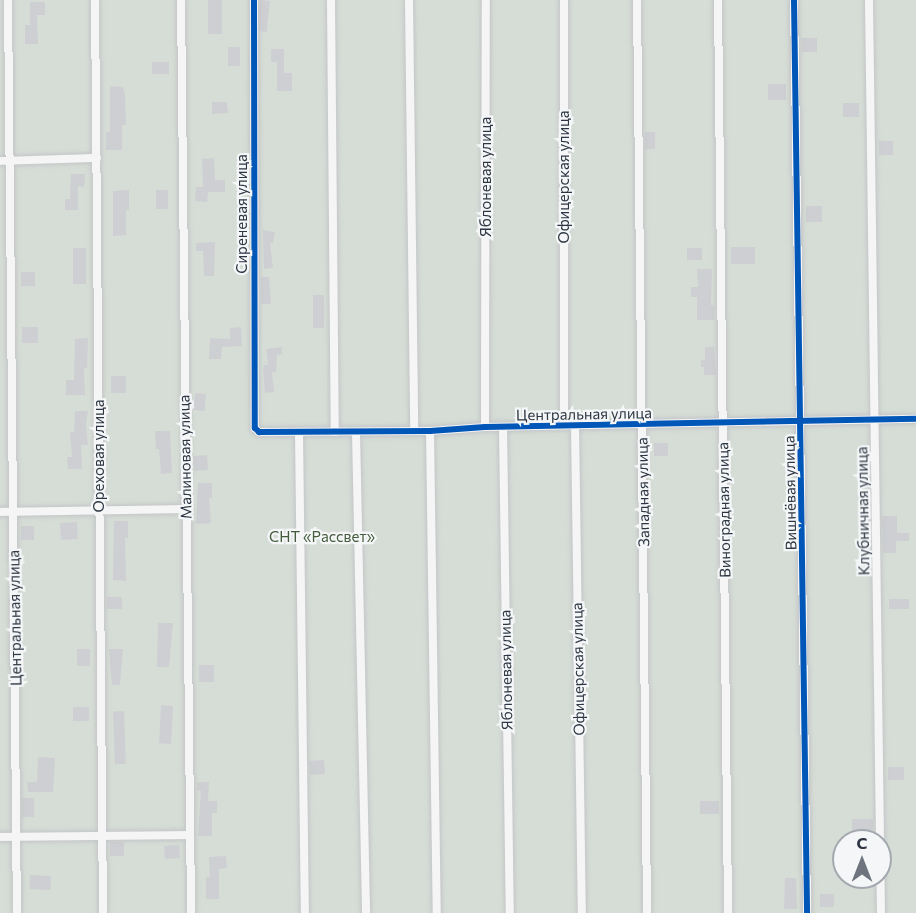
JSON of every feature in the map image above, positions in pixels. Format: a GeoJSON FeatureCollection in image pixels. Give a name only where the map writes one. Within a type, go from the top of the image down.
{"type":"FeatureCollection","features":[{"type":"Feature","properties":{"kind":"street","name":"Центральная улица"},"geometry":{"type":"LineString","coordinates":[[8,0],[5,161],[14,512],[17,913]]}},
{"type":"Feature","properties":{"kind":"street","name":"Ореховая улица"},"geometry":{"type":"LineString","coordinates":[[95,0],[103,913]]}},
{"type":"Feature","properties":{"kind":"street","name":"Малиновая улица"},"geometry":{"type":"LineString","coordinates":[[181,0],[191,913]]}},
{"type":"Feature","properties":{"kind":"street","name":"Сиреневая улица"},"geometry":{"type":"LineString","coordinates":[[254,0],[255,428]]}},
{"type":"Feature","properties":{"kind":"street"},"geometry":{"type":"LineString","coordinates":[[331,0],[336,432]]}},
{"type":"Feature","properties":{"kind":"street"},"geometry":{"type":"LineString","coordinates":[[409,0],[414,430]]}},
{"type":"Feature","properties":{"kind":"street","name":"Яблоневая улица"},"geometry":{"type":"LineString","coordinates":[[485,427],[486,0]]}},
{"type":"Feature","properties":{"kind":"street","name":"Офицерская улица"},"geometry":{"type":"LineString","coordinates":[[564,0],[564,425]]}},
{"type":"Feature","properties":{"kind":"street","name":"Западная улица"},"geometry":{"type":"LineString","coordinates":[[637,0],[647,913]]}},
{"type":"Feature","properties":{"kind":"street","name":"Виноградная улица"},"geometry":{"type":"LineString","coordinates":[[718,0],[728,913]]}},
{"type":"Feature","properties":{"kind":"street","name":"Вишнёвая улица"},"geometry":{"type":"LineString","coordinates":[[794,0],[807,913]]}},
{"type":"Feature","properties":{"kind":"street","name":"Клубничная улица"},"geometry":{"type":"LineString","coordinates":[[869,0],[880,829]]}},
{"type":"Feature","properties":{"kind":"street"},"geometry":{"type":"LineString","coordinates":[[5,161],[97,158]]}},
{"type":"Feature","properties":{"kind":"street","name":"Центральная улица"},"geometry":{"type":"LineString","coordinates":[[255,428],[266,433],[357,432],[564,425],[916,419]]}},
{"type":"Feature","properties":{"kind":"street","name":"Офицерская улица"},"geometry":{"type":"LineString","coordinates":[[575,425],[582,913]]}},
{"type":"Feature","properties":{"kind":"street","name":"Яблоневая улица"},"geometry":{"type":"LineString","coordinates":[[503,428],[510,913]]}},
{"type":"Feature","properties":{"kind":"street"},"geometry":{"type":"LineString","coordinates":[[430,431],[437,913]]}},
{"type":"Feature","properties":{"kind":"street"},"geometry":{"type":"LineString","coordinates":[[299,432],[305,913]]}},
{"type":"Feature","properties":{"kind":"street"},"geometry":{"type":"LineString","coordinates":[[357,432],[366,913]]}},
{"type":"Feature","properties":{"kind":"street"},"geometry":{"type":"LineString","coordinates":[[0,512],[186,509]]}},
{"type":"Feature","properties":{"kind":"street"},"geometry":{"type":"LineString","coordinates":[[0,837],[190,835]]}},
{"type":"Feature","properties":{"kind":"street","name":"Клубничная улица"},"geometry":{"type":"LineString","coordinates":[[881,889],[881,913]]}},
{"type":"Feature","properties":{"kind":"green space","name":"СНТ «Рассвет»"},"geometry":{"type":"Polygon","coordinates":[[[0,0],[916,0],[916,913],[0,913],[0,0]]]}},
{"type":"Feature","properties":{"kind":"building"},"geometry":{"type":"Polygon","coordinates":[[[208,0],[222,0],[222,34],[208,34],[208,0]]]}},
{"type":"Feature","properties":{"kind":"building"},"geometry":{"type":"Polygon","coordinates":[[[260,0],[270,1],[267,32],[257,31],[260,0]]]}},
{"type":"Feature","properties":{"kind":"building"},"geometry":{"type":"Polygon","coordinates":[[[30,2],[45,2],[45,15],[37,15],[38,44],[25,44],[25,25],[30,25],[30,2]]]}},
{"type":"Feature","properties":{"kind":"building"},"geometry":{"type":"Polygon","coordinates":[[[802,38],[817,38],[817,52],[802,52],[802,38]]]}},
{"type":"Feature","properties":{"kind":"building"},"geometry":{"type":"Polygon","coordinates":[[[228,47],[240,47],[240,66],[228,66],[228,47]]]}},
{"type":"Feature","properties":{"kind":"building"},"geometry":{"type":"Polygon","coordinates":[[[271,49],[284,49],[284,73],[292,73],[292,91],[277,91],[277,62],[271,62],[271,49]]]}},
{"type":"Feature","properties":{"kind":"building"},"geometry":{"type":"Polygon","coordinates":[[[152,62],[169,62],[169,74],[152,74],[152,62]]]}},
{"type":"Feature","properties":{"kind":"building"},"geometry":{"type":"Polygon","coordinates":[[[768,84],[786,84],[786,100],[768,100],[768,84]]]}},
{"type":"Feature","properties":{"kind":"building"},"geometry":{"type":"Polygon","coordinates":[[[110,86],[123,87],[125,95],[126,125],[122,125],[122,150],[106,150],[106,132],[110,132],[110,86]]]}},
{"type":"Feature","properties":{"kind":"building"},"geometry":{"type":"Polygon","coordinates":[[[212,102],[227,102],[228,113],[212,114],[212,102]]]}},
{"type":"Feature","properties":{"kind":"building"},"geometry":{"type":"Polygon","coordinates":[[[843,103],[859,103],[859,117],[843,117],[843,103]]]}},
{"type":"Feature","properties":{"kind":"building"},"geometry":{"type":"Polygon","coordinates":[[[645,132],[655,132],[655,149],[645,149],[645,132]]]}},
{"type":"Feature","properties":{"kind":"building"},"geometry":{"type":"Polygon","coordinates":[[[879,141],[893,141],[893,155],[879,155],[879,141]]]}},
{"type":"Feature","properties":{"kind":"building"},"geometry":{"type":"Polygon","coordinates":[[[214,158],[215,180],[225,180],[225,192],[208,192],[207,202],[195,201],[196,187],[203,187],[202,159],[214,158]]]}},
{"type":"Feature","properties":{"kind":"building"},"geometry":{"type":"Polygon","coordinates":[[[71,174],[85,174],[84,187],[78,186],[78,210],[65,210],[65,199],[70,199],[71,174]]]}},
{"type":"Feature","properties":{"kind":"building"},"geometry":{"type":"Polygon","coordinates":[[[129,190],[126,235],[113,236],[113,191],[129,190]]]}},
{"type":"Feature","properties":{"kind":"building"},"geometry":{"type":"Polygon","coordinates":[[[156,190],[168,190],[168,209],[156,209],[156,190]]]}},
{"type":"Feature","properties":{"kind":"building"},"geometry":{"type":"Polygon","coordinates":[[[806,206],[822,206],[822,222],[806,222],[806,206]]]}},
{"type":"Feature","properties":{"kind":"building"},"geometry":{"type":"Polygon","coordinates":[[[263,230],[275,232],[273,243],[270,243],[273,268],[264,269],[263,230]]]}},
{"type":"Feature","properties":{"kind":"building"},"geometry":{"type":"Polygon","coordinates":[[[215,242],[214,276],[204,276],[203,251],[196,251],[196,243],[215,242]]]}},
{"type":"Feature","properties":{"kind":"building"},"geometry":{"type":"Polygon","coordinates":[[[731,247],[755,247],[755,264],[731,264],[731,247]]]}},
{"type":"Feature","properties":{"kind":"building"},"geometry":{"type":"Polygon","coordinates":[[[73,248],[86,248],[86,284],[73,284],[73,248]]]}},
{"type":"Feature","properties":{"kind":"building"},"geometry":{"type":"Polygon","coordinates":[[[687,248],[702,248],[702,260],[687,260],[687,248]]]}},
{"type":"Feature","properties":{"kind":"building"},"geometry":{"type":"Polygon","coordinates":[[[697,269],[712,269],[711,305],[714,305],[714,320],[697,320],[697,297],[691,297],[691,287],[698,287],[697,269]]]}},
{"type":"Feature","properties":{"kind":"building"},"geometry":{"type":"Polygon","coordinates":[[[21,272],[35,272],[35,286],[21,286],[21,272]]]}},
{"type":"Feature","properties":{"kind":"building"},"geometry":{"type":"Polygon","coordinates":[[[261,277],[269,277],[271,304],[261,304],[261,277]]]}},
{"type":"Feature","properties":{"kind":"building"},"geometry":{"type":"Polygon","coordinates":[[[313,295],[324,295],[324,328],[313,328],[313,295]]]}},
{"type":"Feature","properties":{"kind":"building"},"geometry":{"type":"Polygon","coordinates":[[[22,327],[38,327],[38,343],[22,343],[22,327]]]}},
{"type":"Feature","properties":{"kind":"building"},"geometry":{"type":"Polygon","coordinates":[[[241,327],[242,346],[222,347],[221,359],[209,359],[210,338],[230,339],[230,328],[241,327]]]}},
{"type":"Feature","properties":{"kind":"building"},"geometry":{"type":"Polygon","coordinates":[[[88,338],[87,368],[84,368],[85,395],[66,395],[66,380],[74,380],[75,339],[88,338]]]}},
{"type":"Feature","properties":{"kind":"building"},"geometry":{"type":"Polygon","coordinates":[[[282,347],[282,354],[277,355],[276,372],[272,372],[274,392],[265,393],[263,369],[264,365],[268,365],[266,349],[282,347]]]}},
{"type":"Feature","properties":{"kind":"building"},"geometry":{"type":"Polygon","coordinates":[[[705,347],[714,347],[716,375],[704,375],[701,360],[705,360],[705,347]]]}},
{"type":"Feature","properties":{"kind":"building"},"geometry":{"type":"Polygon","coordinates":[[[111,376],[126,376],[126,393],[111,393],[111,376]]]}},
{"type":"Feature","properties":{"kind":"building"},"geometry":{"type":"Polygon","coordinates":[[[195,393],[206,394],[204,411],[194,410],[195,393]]]}},
{"type":"Feature","properties":{"kind":"building"},"geometry":{"type":"Polygon","coordinates":[[[75,411],[88,411],[86,423],[88,445],[81,445],[82,469],[68,469],[67,457],[72,457],[70,432],[74,432],[75,411]]]}},
{"type":"Feature","properties":{"kind":"building"},"geometry":{"type":"Polygon","coordinates":[[[155,431],[170,431],[172,473],[161,474],[155,431]]]}},
{"type":"Feature","properties":{"kind":"building"},"geometry":{"type":"Polygon","coordinates":[[[654,443],[668,443],[668,456],[654,456],[654,443]]]}},
{"type":"Feature","properties":{"kind":"building"},"geometry":{"type":"Polygon","coordinates":[[[207,455],[208,470],[194,471],[193,456],[207,455]]]}},
{"type":"Feature","properties":{"kind":"building"},"geometry":{"type":"Polygon","coordinates":[[[198,483],[212,483],[212,498],[209,498],[211,523],[196,524],[198,483]]]}},
{"type":"Feature","properties":{"kind":"building"},"geometry":{"type":"Polygon","coordinates":[[[882,516],[897,516],[897,533],[909,533],[909,541],[896,541],[896,553],[883,553],[882,516]]]}},
{"type":"Feature","properties":{"kind":"building"},"geometry":{"type":"Polygon","coordinates":[[[114,521],[128,521],[128,538],[125,538],[126,581],[113,580],[114,521]]]}},
{"type":"Feature","properties":{"kind":"building"},"geometry":{"type":"Polygon","coordinates":[[[77,522],[78,539],[61,540],[60,523],[77,522]]]}},
{"type":"Feature","properties":{"kind":"building"},"geometry":{"type":"Polygon","coordinates":[[[21,526],[34,526],[34,540],[21,540],[21,526]]]}},
{"type":"Feature","properties":{"kind":"building"},"geometry":{"type":"Polygon","coordinates":[[[107,597],[122,597],[122,609],[107,609],[107,597]]]}},
{"type":"Feature","properties":{"kind":"building"},"geometry":{"type":"Polygon","coordinates":[[[889,599],[909,599],[909,609],[889,609],[889,599]]]}},
{"type":"Feature","properties":{"kind":"building"},"geometry":{"type":"Polygon","coordinates":[[[158,623],[173,623],[169,667],[157,667],[158,623]]]}},
{"type":"Feature","properties":{"kind":"building"},"geometry":{"type":"Polygon","coordinates":[[[77,649],[90,649],[90,666],[77,666],[77,649]]]}},
{"type":"Feature","properties":{"kind":"building"},"geometry":{"type":"Polygon","coordinates":[[[109,649],[123,649],[120,685],[112,685],[109,649]]]}},
{"type":"Feature","properties":{"kind":"building"},"geometry":{"type":"Polygon","coordinates":[[[199,665],[214,665],[214,682],[199,682],[199,665]]]}},
{"type":"Feature","properties":{"kind":"building"},"geometry":{"type":"Polygon","coordinates":[[[161,705],[173,706],[171,744],[159,743],[161,705]]]}},
{"type":"Feature","properties":{"kind":"building"},"geometry":{"type":"Polygon","coordinates":[[[73,707],[89,707],[89,721],[73,721],[73,707]]]}},
{"type":"Feature","properties":{"kind":"building"},"geometry":{"type":"Polygon","coordinates":[[[113,711],[124,711],[126,764],[115,764],[113,711]]]}},
{"type":"Feature","properties":{"kind":"building"},"geometry":{"type":"Polygon","coordinates":[[[38,757],[55,758],[53,792],[28,792],[27,782],[37,782],[38,757]]]}},
{"type":"Feature","properties":{"kind":"building"},"geometry":{"type":"Polygon","coordinates":[[[324,760],[325,774],[310,775],[309,761],[324,760]]]}},
{"type":"Feature","properties":{"kind":"building"},"geometry":{"type":"Polygon","coordinates":[[[888,767],[904,767],[904,780],[888,780],[888,767]]]}},
{"type":"Feature","properties":{"kind":"building"},"geometry":{"type":"Polygon","coordinates":[[[197,782],[209,782],[208,801],[217,801],[217,813],[212,813],[212,836],[198,836],[201,791],[197,790],[197,782]]]}},
{"type":"Feature","properties":{"kind":"building"},"geometry":{"type":"Polygon","coordinates":[[[22,798],[34,798],[34,817],[22,817],[22,798]]]}},
{"type":"Feature","properties":{"kind":"building"},"geometry":{"type":"Polygon","coordinates":[[[700,801],[719,801],[719,814],[700,814],[700,801]]]}},
{"type":"Feature","properties":{"kind":"building"},"geometry":{"type":"Polygon","coordinates":[[[852,819],[873,819],[873,829],[852,829],[852,819]]]}},
{"type":"Feature","properties":{"kind":"building"},"geometry":{"type":"Polygon","coordinates":[[[110,842],[124,842],[124,856],[110,856],[110,842]]]}},
{"type":"Feature","properties":{"kind":"building"},"geometry":{"type":"Polygon","coordinates":[[[179,845],[180,858],[165,859],[164,846],[179,845]]]}},
{"type":"Feature","properties":{"kind":"building"},"geometry":{"type":"Polygon","coordinates":[[[226,856],[227,868],[219,869],[219,899],[206,899],[206,877],[210,877],[209,857],[226,856]]]}},
{"type":"Feature","properties":{"kind":"building"},"geometry":{"type":"Polygon","coordinates":[[[30,875],[51,876],[50,890],[29,889],[30,875]]]}},
{"type":"Feature","properties":{"kind":"building"},"geometry":{"type":"Polygon","coordinates":[[[785,878],[796,878],[797,909],[784,909],[785,878]]]}},
{"type":"Feature","properties":{"kind":"building"},"geometry":{"type":"Polygon","coordinates":[[[820,894],[834,894],[834,907],[820,907],[820,894]]]}},
{"type":"Feature","properties":{"kind":"cycle path"},"geometry":{"type":"LineString","coordinates":[[254,0],[255,428],[259,432],[430,431],[485,427],[916,419]]}},
{"type":"Feature","properties":{"kind":"cycle path"},"geometry":{"type":"LineString","coordinates":[[794,0],[807,913]]}}]}
